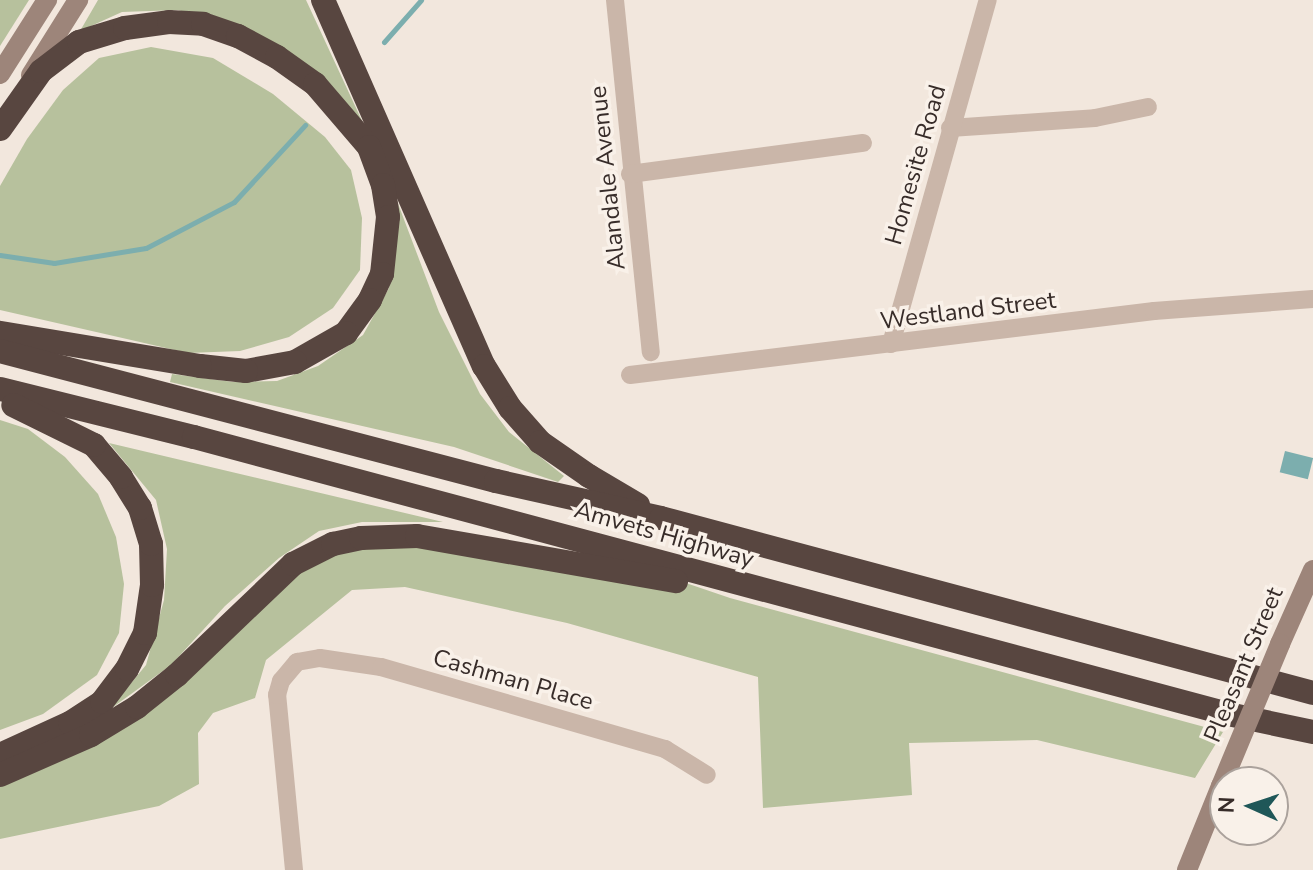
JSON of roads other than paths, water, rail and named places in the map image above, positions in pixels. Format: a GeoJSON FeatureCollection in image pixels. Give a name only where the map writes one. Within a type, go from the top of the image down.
{"type":"FeatureCollection","features":[{"type":"Feature","properties":{"kind":"highway"},"geometry":{"type":"LineString","coordinates":[[323,0],[484,366],[510,408],[540,442],[589,476],[661,518]]}},
{"type":"Feature","properties":{"kind":"highway"},"geometry":{"type":"LineString","coordinates":[[0,128],[41,71],[79,42],[125,28],[169,22],[203,24],[238,36],[277,57],[315,84],[369,147],[383,185],[388,217],[382,274],[370,300],[346,333],[295,362],[246,371],[0,333]]}},
{"type":"Feature","properties":{"kind":"highway","name":"Amvets Highway"},"geometry":{"type":"LineString","coordinates":[[0,351],[481,477],[661,518],[1313,693]]}},
{"type":"Feature","properties":{"kind":"highway","name":"Amvets Highway"},"geometry":{"type":"LineString","coordinates":[[0,389],[616,549],[735,584],[1012,654],[1228,714],[1313,732]]}},
{"type":"Feature","properties":{"kind":"highway"},"geometry":{"type":"LineString","coordinates":[[0,400],[38,414],[94,445],[121,477],[140,508],[151,544],[152,585],[145,633],[127,669],[102,702],[70,723],[0,755]]}},
{"type":"Feature","properties":{"kind":"highway"},"geometry":{"type":"LineString","coordinates":[[0,775],[91,735],[137,707],[177,675],[293,564],[333,544],[361,538],[417,536],[680,581],[735,584]]}},
{"type":"Feature","properties":{"kind":"main road"},"geometry":{"type":"LineString","coordinates":[[0,74],[47,0]]}},
{"type":"Feature","properties":{"kind":"main road"},"geometry":{"type":"LineString","coordinates":[[0,128],[78,0]]}},
{"type":"Feature","properties":{"kind":"main road","name":"Pleasant Street"},"geometry":{"type":"LineString","coordinates":[[1187,870],[1313,570]]}},
{"type":"Feature","properties":{"kind":"street","name":"Alandale Avenue"},"geometry":{"type":"LineString","coordinates":[[615,0],[630,174],[651,352]]}},
{"type":"Feature","properties":{"kind":"street","name":"Homesite Road"},"geometry":{"type":"LineString","coordinates":[[891,344],[988,0]]}},
{"type":"Feature","properties":{"kind":"street"},"geometry":{"type":"LineString","coordinates":[[950,128],[1095,118],[1148,107]]}},
{"type":"Feature","properties":{"kind":"street"},"geometry":{"type":"LineString","coordinates":[[630,174],[863,143]]}},
{"type":"Feature","properties":{"kind":"street","name":"Westland Street"},"geometry":{"type":"LineString","coordinates":[[630,375],[1154,311],[1313,299]]}},
{"type":"Feature","properties":{"kind":"street","name":"Cashman Place"},"geometry":{"type":"LineString","coordinates":[[294,870],[277,695],[281,681],[298,662],[320,658],[381,667],[665,749],[707,775]]}},
{"type":"Feature","properties":{"kind":"water"},"geometry":{"type":"Polygon","coordinates":[[[1285,451],[1313,458],[1308,479],[1280,472],[1285,451]]]}},
{"type":"Feature","properties":{"kind":"waterway"},"geometry":{"type":"LineString","coordinates":[[384,42],[421,0]]}},
{"type":"Feature","properties":{"kind":"waterway"},"geometry":{"type":"LineString","coordinates":[[0,255],[54,263],[146,248],[234,202],[305,125]]}}]}
